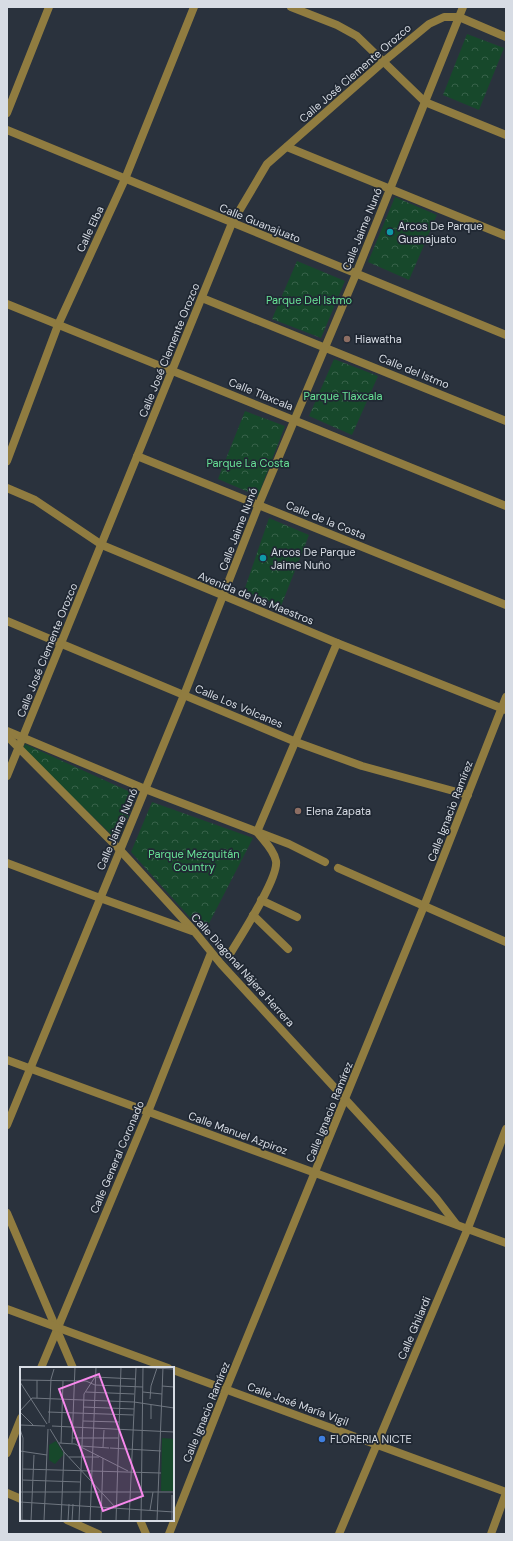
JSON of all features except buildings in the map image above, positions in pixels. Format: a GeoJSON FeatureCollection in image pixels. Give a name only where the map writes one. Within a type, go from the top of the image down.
{"type":"FeatureCollection","features":[{"type":"Feature","properties":{"kind":"street"},"geometry":{"type":"LineString","coordinates":[[7,113],[49,7]]}},
{"type":"Feature","properties":{"kind":"street","name":"Calle Elba"},"geometry":{"type":"LineString","coordinates":[[7,461],[58,325],[125,179],[194,7]]}},
{"type":"Feature","properties":{"kind":"street"},"geometry":{"type":"LineString","coordinates":[[291,7],[338,25],[357,36],[425,102],[506,136]]}},
{"type":"Feature","properties":{"kind":"street","name":"Calle Jaime Nunó"},"geometry":{"type":"LineString","coordinates":[[7,1126],[184,695],[259,504],[356,274],[464,7]]}},
{"type":"Feature","properties":{"kind":"street","name":"Calle José Clemente Orozco"},"geometry":{"type":"LineString","coordinates":[[7,776],[18,748],[24,738],[232,223],[267,164],[383,62],[429,24],[444,17],[459,17]]}},
{"type":"Feature","properties":{"kind":"street"},"geometry":{"type":"LineString","coordinates":[[459,17],[506,37]]}},
{"type":"Feature","properties":{"kind":"street","name":"Calle Guanajuato"},"geometry":{"type":"LineString","coordinates":[[7,130],[506,335]]}},
{"type":"Feature","properties":{"kind":"street"},"geometry":{"type":"LineString","coordinates":[[288,147],[506,236]]}},
{"type":"Feature","properties":{"kind":"street","name":"Calle del Istmo"},"geometry":{"type":"LineString","coordinates":[[202,298],[506,421]]}},
{"type":"Feature","properties":{"kind":"street","name":"Calle Tlaxcala"},"geometry":{"type":"LineString","coordinates":[[7,304],[506,506]]}},
{"type":"Feature","properties":{"kind":"street","name":"Calle de la Costa"},"geometry":{"type":"LineString","coordinates":[[137,456],[506,605]]}},
{"type":"Feature","properties":{"kind":"street","name":"Avenida de los Maestros"},"geometry":{"type":"LineString","coordinates":[[7,488],[35,500],[102,545],[337,643],[504,709]]}},
{"type":"Feature","properties":{"kind":"street","name":"Calle Los Volcanes"},"geometry":{"type":"LineString","coordinates":[[7,621],[296,742],[362,766],[468,795]]}},
{"type":"Feature","properties":{"kind":"street"},"geometry":{"type":"LineString","coordinates":[[257,832],[337,643]]}},
{"type":"Feature","properties":{"kind":"street","name":"Calle Ignacio Ramírez"},"geometry":{"type":"LineString","coordinates":[[169,1534],[226,1389],[316,1174],[504,709],[506,697]]}},
{"type":"Feature","properties":{"kind":"street"},"geometry":{"type":"LineString","coordinates":[[7,731],[145,789],[289,844],[325,862]]}},
{"type":"Feature","properties":{"kind":"street","name":"Calle Diagonal Nájera Herrera"},"geometry":{"type":"LineString","coordinates":[[7,736],[120,850],[194,931],[211,953],[346,1098],[436,1198],[456,1224]]}},
{"type":"Feature","properties":{"kind":"street"},"geometry":{"type":"LineString","coordinates":[[230,954],[261,900],[274,872],[276,863],[274,854],[257,832]]}},
{"type":"Feature","properties":{"kind":"street"},"geometry":{"type":"LineString","coordinates":[[7,863],[194,931]]}},
{"type":"Feature","properties":{"kind":"street"},"geometry":{"type":"LineString","coordinates":[[338,868],[506,942]]}},
{"type":"Feature","properties":{"kind":"street"},"geometry":{"type":"LineString","coordinates":[[261,900],[297,917]]}},
{"type":"Feature","properties":{"kind":"street"},"geometry":{"type":"LineString","coordinates":[[253,915],[288,949]]}},
{"type":"Feature","properties":{"kind":"street","name":"Calle General Coronado"},"geometry":{"type":"LineString","coordinates":[[41,1367],[148,1112],[211,953]]}},
{"type":"Feature","properties":{"kind":"street","name":"Calle Manuel Azpiroz"},"geometry":{"type":"LineString","coordinates":[[7,1060],[506,1243]]}},
{"type":"Feature","properties":{"kind":"street","name":"Calle Ghilardi"},"geometry":{"type":"LineString","coordinates":[[339,1534],[468,1228],[506,1128]]}},
{"type":"Feature","properties":{"kind":"street"},"geometry":{"type":"LineString","coordinates":[[7,1213],[73,1367]]}},
{"type":"Feature","properties":{"kind":"street"},"geometry":{"type":"LineString","coordinates":[[7,1309],[165,1367]]}},
{"type":"Feature","properties":{"kind":"street","name":"Calle José María Vigil"},"geometry":{"type":"LineString","coordinates":[[174,1370],[506,1493]]}},
{"type":"Feature","properties":{"kind":"street"},"geometry":{"type":"LineString","coordinates":[[7,1453],[20,1420]]}},
{"type":"Feature","properties":{"kind":"street"},"geometry":{"type":"LineString","coordinates":[[7,1493],[20,1500]]}},
{"type":"Feature","properties":{"kind":"street"},"geometry":{"type":"LineString","coordinates":[[491,1534],[506,1493]]}},
{"type":"Feature","properties":{"kind":"street"},"geometry":{"type":"LineString","coordinates":[[69,1521],[98,1534]]}},
{"type":"Feature","properties":{"kind":"street"},"geometry":{"type":"LineString","coordinates":[[140,1521],[146,1534]]}},
{"type":"Feature","properties":{"kind":"green space"},"geometry":{"type":"Polygon","coordinates":[[[467,34],[504,48],[479,110],[443,95],[467,34]]]}},
{"type":"Feature","properties":{"kind":"green space"},"geometry":{"type":"Polygon","coordinates":[[[395,197],[437,215],[409,280],[368,262],[395,197]]]}},
{"type":"Feature","properties":{"kind":"green space","name":"Parque Del Istmo"},"geometry":{"type":"Polygon","coordinates":[[[297,261],[345,281],[321,338],[272,319],[297,261]]]}},
{"type":"Feature","properties":{"kind":"green space","name":"Parque Tlaxcala"},"geometry":{"type":"Polygon","coordinates":[[[334,359],[378,376],[352,435],[309,416],[334,359]]]}},
{"type":"Feature","properties":{"kind":"green space","name":"Parque La Costa"},"geometry":{"type":"Polygon","coordinates":[[[245,411],[285,426],[258,496],[218,479],[245,411]]]}},
{"type":"Feature","properties":{"kind":"green space"},"geometry":{"type":"Polygon","coordinates":[[[269,518],[309,535],[281,606],[244,591],[269,518]]]}},
{"type":"Feature","properties":{"kind":"green space","name":"Parque Mezquitán Country"},"geometry":{"type":"Polygon","coordinates":[[[25,744],[137,795],[118,841],[23,749],[25,744]]]}},
{"type":"Feature","properties":{"kind":"green space","name":"Parque Mezquitán Country"},"geometry":{"type":"Polygon","coordinates":[[[152,802],[253,838],[204,933],[131,852],[152,802]]]}},
{"type":"Feature","properties":{"kind":"place","name":"Arcos De Parque Guanajuato"},"geometry":{"type":"Point","coordinates":[390,232]}},
{"type":"Feature","properties":{"kind":"place","name":"Hiawatha"},"geometry":{"type":"Point","coordinates":[347,339]}},
{"type":"Feature","properties":{"kind":"place","name":"Arcos De Parque Jaime Nuño"},"geometry":{"type":"Point","coordinates":[263,558]}},
{"type":"Feature","properties":{"kind":"place","name":"Elena Zapata"},"geometry":{"type":"Point","coordinates":[298,811]}},
{"type":"Feature","properties":{"kind":"place","name":"FLORERIA NICTE"},"geometry":{"type":"Point","coordinates":[322,1439]}}]}
